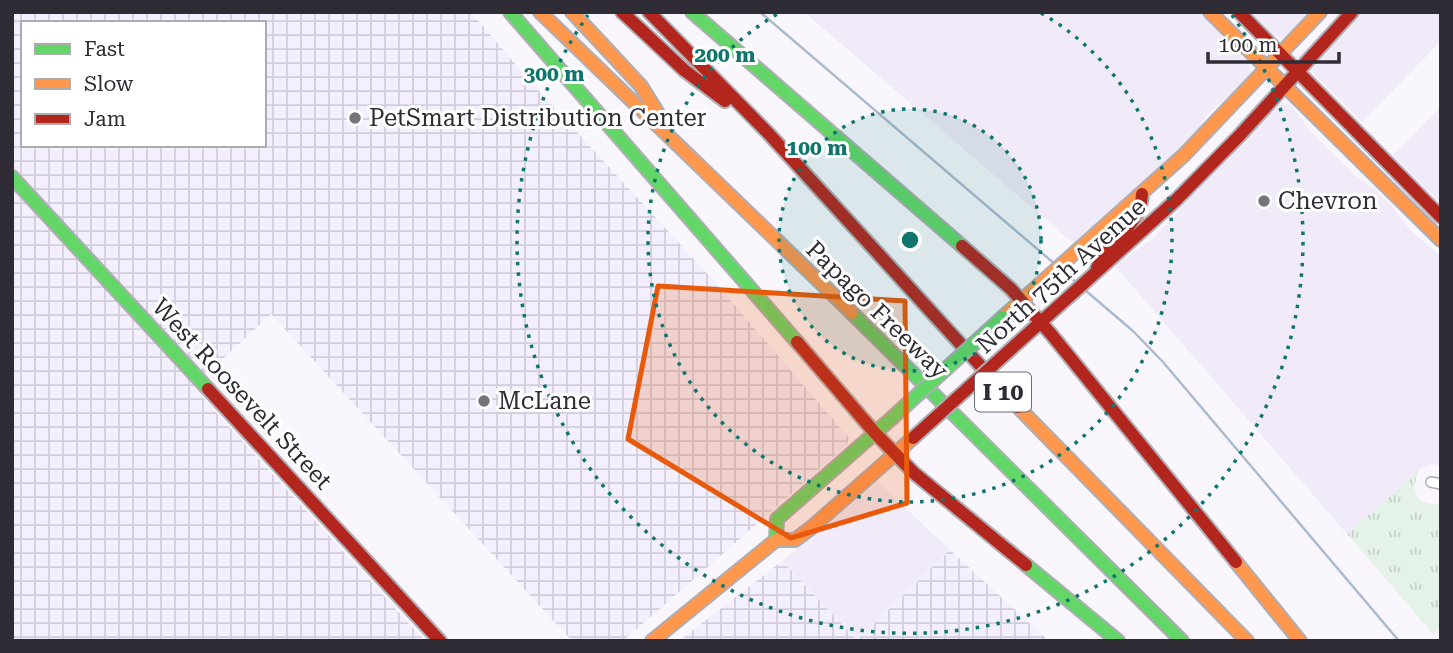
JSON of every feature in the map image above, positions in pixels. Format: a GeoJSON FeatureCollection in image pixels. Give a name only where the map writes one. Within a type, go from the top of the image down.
{"type":"FeatureCollection","features":[{"type":"Feature","properties":{"kind":"main road"},"geometry":{"type":"LineString","coordinates":[[510,12],[875,433],[914,473],[1118,641]]}},
{"type":"Feature","properties":{"kind":"main road","name":"Papago Freeway"},"geometry":{"type":"LineString","coordinates":[[540,12],[904,363],[1182,641]]}},
{"type":"Feature","properties":{"kind":"main road"},"geometry":{"type":"LineString","coordinates":[[572,12],[641,86],[682,151]]}},
{"type":"Feature","properties":{"kind":"main road"},"geometry":{"type":"LineString","coordinates":[[622,12],[684,70],[769,134]]}},
{"type":"Feature","properties":{"kind":"main road","name":"Papago Freeway"},"geometry":{"type":"LineString","coordinates":[[649,12],[769,134],[1011,400],[1247,641]]}},
{"type":"Feature","properties":{"kind":"main road"},"geometry":{"type":"LineString","coordinates":[[692,12],[1011,289],[1300,641]]}},
{"type":"Feature","properties":{"kind":"main road"},"geometry":{"type":"LineString","coordinates":[[1210,12],[1441,240]]}},
{"type":"Feature","properties":{"kind":"main road"},"geometry":{"type":"LineString","coordinates":[[1239,12],[1441,217]]}},
{"type":"Feature","properties":{"kind":"main road","name":"North 75th Avenue"},"geometry":{"type":"LineString","coordinates":[[776,540],[777,519],[1142,194],[1204,136],[1320,12]]}},
{"type":"Feature","properties":{"kind":"main road","name":"North 75th Avenue"},"geometry":{"type":"LineString","coordinates":[[652,641],[776,540],[795,540],[803,534],[1041,323],[1176,200],[1352,12]]}},
{"type":"Feature","properties":{"kind":"main road","name":"West Roosevelt Street"},"geometry":{"type":"LineString","coordinates":[[12,177],[440,641]]}},
{"type":"Feature","properties":{"kind":"main road"},"geometry":{"type":"LineString","coordinates":[[1094,274],[1102,254],[1135,221],[1142,205],[1142,194]]}},
{"type":"Feature","properties":{"kind":"highlighted area"},"geometry":{"type":"Polygon","coordinates":[[[658,286],[905,301],[907,503],[791,538],[628,439],[658,286]]]}},
{"type":"Feature","properties":{"kind":"shaded area"},"geometry":{"type":"Polygon","coordinates":[[[12,12],[471,12],[529,80],[713,280],[849,438],[846,446],[623,641],[572,641],[271,314],[193,387],[425,641],[12,641],[12,12]]]}},
{"type":"Feature","properties":{"kind":"shaded area"},"geometry":{"type":"Polygon","coordinates":[[[804,12],[1198,12],[1248,62],[1251,71],[1246,80],[1207,115],[1199,129],[1073,243],[804,12]]]}},
{"type":"Feature","properties":{"kind":"shaded area"},"geometry":{"type":"Polygon","coordinates":[[[1252,12],[1310,12],[1288,36],[1282,38],[1272,33],[1252,12]]]}},
{"type":"Feature","properties":{"kind":"shaded area"},"geometry":{"type":"Polygon","coordinates":[[[1364,12],[1441,12],[1441,41],[1362,122],[1309,69],[1364,12]]]}},
{"type":"Feature","properties":{"kind":"shaded area"},"geometry":{"type":"Polygon","coordinates":[[[1281,103],[1291,105],[1311,132],[1356,176],[1377,191],[1410,230],[1441,256],[1441,466],[1433,464],[1419,469],[1347,534],[1115,266],[1151,240],[1174,217],[1191,194],[1274,107],[1281,103]]]}},
{"type":"Feature","properties":{"kind":"shaded area"},"geometry":{"type":"Polygon","coordinates":[[[1441,106],[1441,204],[1393,155],[1441,106]]]}},
{"type":"Feature","properties":{"kind":"shaded area"},"geometry":{"type":"Polygon","coordinates":[[[877,481],[950,550],[857,640],[782,561],[877,481]]]}},
{"type":"Feature","properties":{"kind":"shaded area"},"geometry":{"type":"Polygon","coordinates":[[[950,550],[1049,641],[679,641],[782,561],[857,640],[950,550]]]}},
{"type":"Feature","properties":{"kind":"green space"},"geometry":{"type":"Polygon","coordinates":[[[1419,469],[1415,484],[1416,496],[1425,502],[1441,504],[1441,627],[1433,634],[1347,534],[1419,469]]]}},
{"type":"Feature","properties":{"kind":"waterway"},"geometry":{"type":"LineString","coordinates":[[760,12],[1056,265]]}},
{"type":"Feature","properties":{"kind":"waterway"},"geometry":{"type":"LineString","coordinates":[[1061,269],[1077,283]]}},
{"type":"Feature","properties":{"kind":"waterway"},"geometry":{"type":"LineString","coordinates":[[1085,290],[1133,331],[1163,362],[1399,641]]}},
{"type":"Feature","properties":{"kind":"traffic: fast"},"geometry":{"type":"LineString","coordinates":[[510,12],[797,342]]}},
{"type":"Feature","properties":{"kind":"traffic: fast"},"geometry":{"type":"LineString","coordinates":[[692,12],[962,246]]}},
{"type":"Feature","properties":{"kind":"traffic: fast"},"geometry":{"type":"LineString","coordinates":[[12,177],[208,389]]}},
{"type":"Feature","properties":{"kind":"traffic: fast"},"geometry":{"type":"LineString","coordinates":[[852,313],[1182,641]]}},
{"type":"Feature","properties":{"kind":"traffic: fast"},"geometry":{"type":"LineString","coordinates":[[892,418],[1003,317]]}},
{"type":"Feature","properties":{"kind":"traffic: fast"},"geometry":{"type":"LineString","coordinates":[[776,540],[777,519],[892,418]]}},
{"type":"Feature","properties":{"kind":"traffic: fast"},"geometry":{"type":"LineString","coordinates":[[1026,565],[1118,641]]}},
{"type":"Feature","properties":{"kind":"traffic: slow"},"geometry":{"type":"LineString","coordinates":[[540,12],[852,313]]}},
{"type":"Feature","properties":{"kind":"traffic: slow"},"geometry":{"type":"LineString","coordinates":[[572,12],[641,86],[667,128]]}},
{"type":"Feature","properties":{"kind":"traffic: slow"},"geometry":{"type":"LineString","coordinates":[[1210,12],[1441,240]]}},
{"type":"Feature","properties":{"kind":"traffic: slow"},"geometry":{"type":"LineString","coordinates":[[1003,317],[1184,155],[1320,12]]}},
{"type":"Feature","properties":{"kind":"traffic: slow"},"geometry":{"type":"LineString","coordinates":[[1018,407],[1247,641]]}},
{"type":"Feature","properties":{"kind":"traffic: slow"},"geometry":{"type":"LineString","coordinates":[[652,641],[776,540],[795,540],[811,528],[913,438]]}},
{"type":"Feature","properties":{"kind":"traffic: slow"},"geometry":{"type":"LineString","coordinates":[[1236,562],[1300,641]]}},
{"type":"Feature","properties":{"kind":"traffic: jam"},"geometry":{"type":"LineString","coordinates":[[622,12],[684,70],[725,101]]}},
{"type":"Feature","properties":{"kind":"traffic: jam"},"geometry":{"type":"LineString","coordinates":[[649,12],[769,134],[1018,407]]}},
{"type":"Feature","properties":{"kind":"traffic: jam"},"geometry":{"type":"LineString","coordinates":[[1239,12],[1441,217]]}},
{"type":"Feature","properties":{"kind":"traffic: jam"},"geometry":{"type":"LineString","coordinates":[[1022,339],[1176,200],[1239,136],[1352,12]]}},
{"type":"Feature","properties":{"kind":"traffic: jam"},"geometry":{"type":"LineString","coordinates":[[1097,268],[1136,215],[1142,194]]}},
{"type":"Feature","properties":{"kind":"traffic: jam"},"geometry":{"type":"LineString","coordinates":[[962,246],[1011,289],[1051,334],[1236,562]]}},
{"type":"Feature","properties":{"kind":"traffic: jam"},"geometry":{"type":"LineString","coordinates":[[913,438],[1022,339]]}},
{"type":"Feature","properties":{"kind":"traffic: jam"},"geometry":{"type":"LineString","coordinates":[[797,342],[875,433],[914,473],[1026,565]]}},
{"type":"Feature","properties":{"kind":"traffic: jam"},"geometry":{"type":"LineString","coordinates":[[208,389],[440,641]]}},
{"type":"Feature","properties":{"kind":"place","name":"PetSmart Distribution Center"},"geometry":{"type":"Point","coordinates":[355,118]}},
{"type":"Feature","properties":{"kind":"place","name":"Chevron"},"geometry":{"type":"Point","coordinates":[1264,201]}},
{"type":"Feature","properties":{"kind":"place","name":"McLane"},"geometry":{"type":"Point","coordinates":[484,401]}}]}
